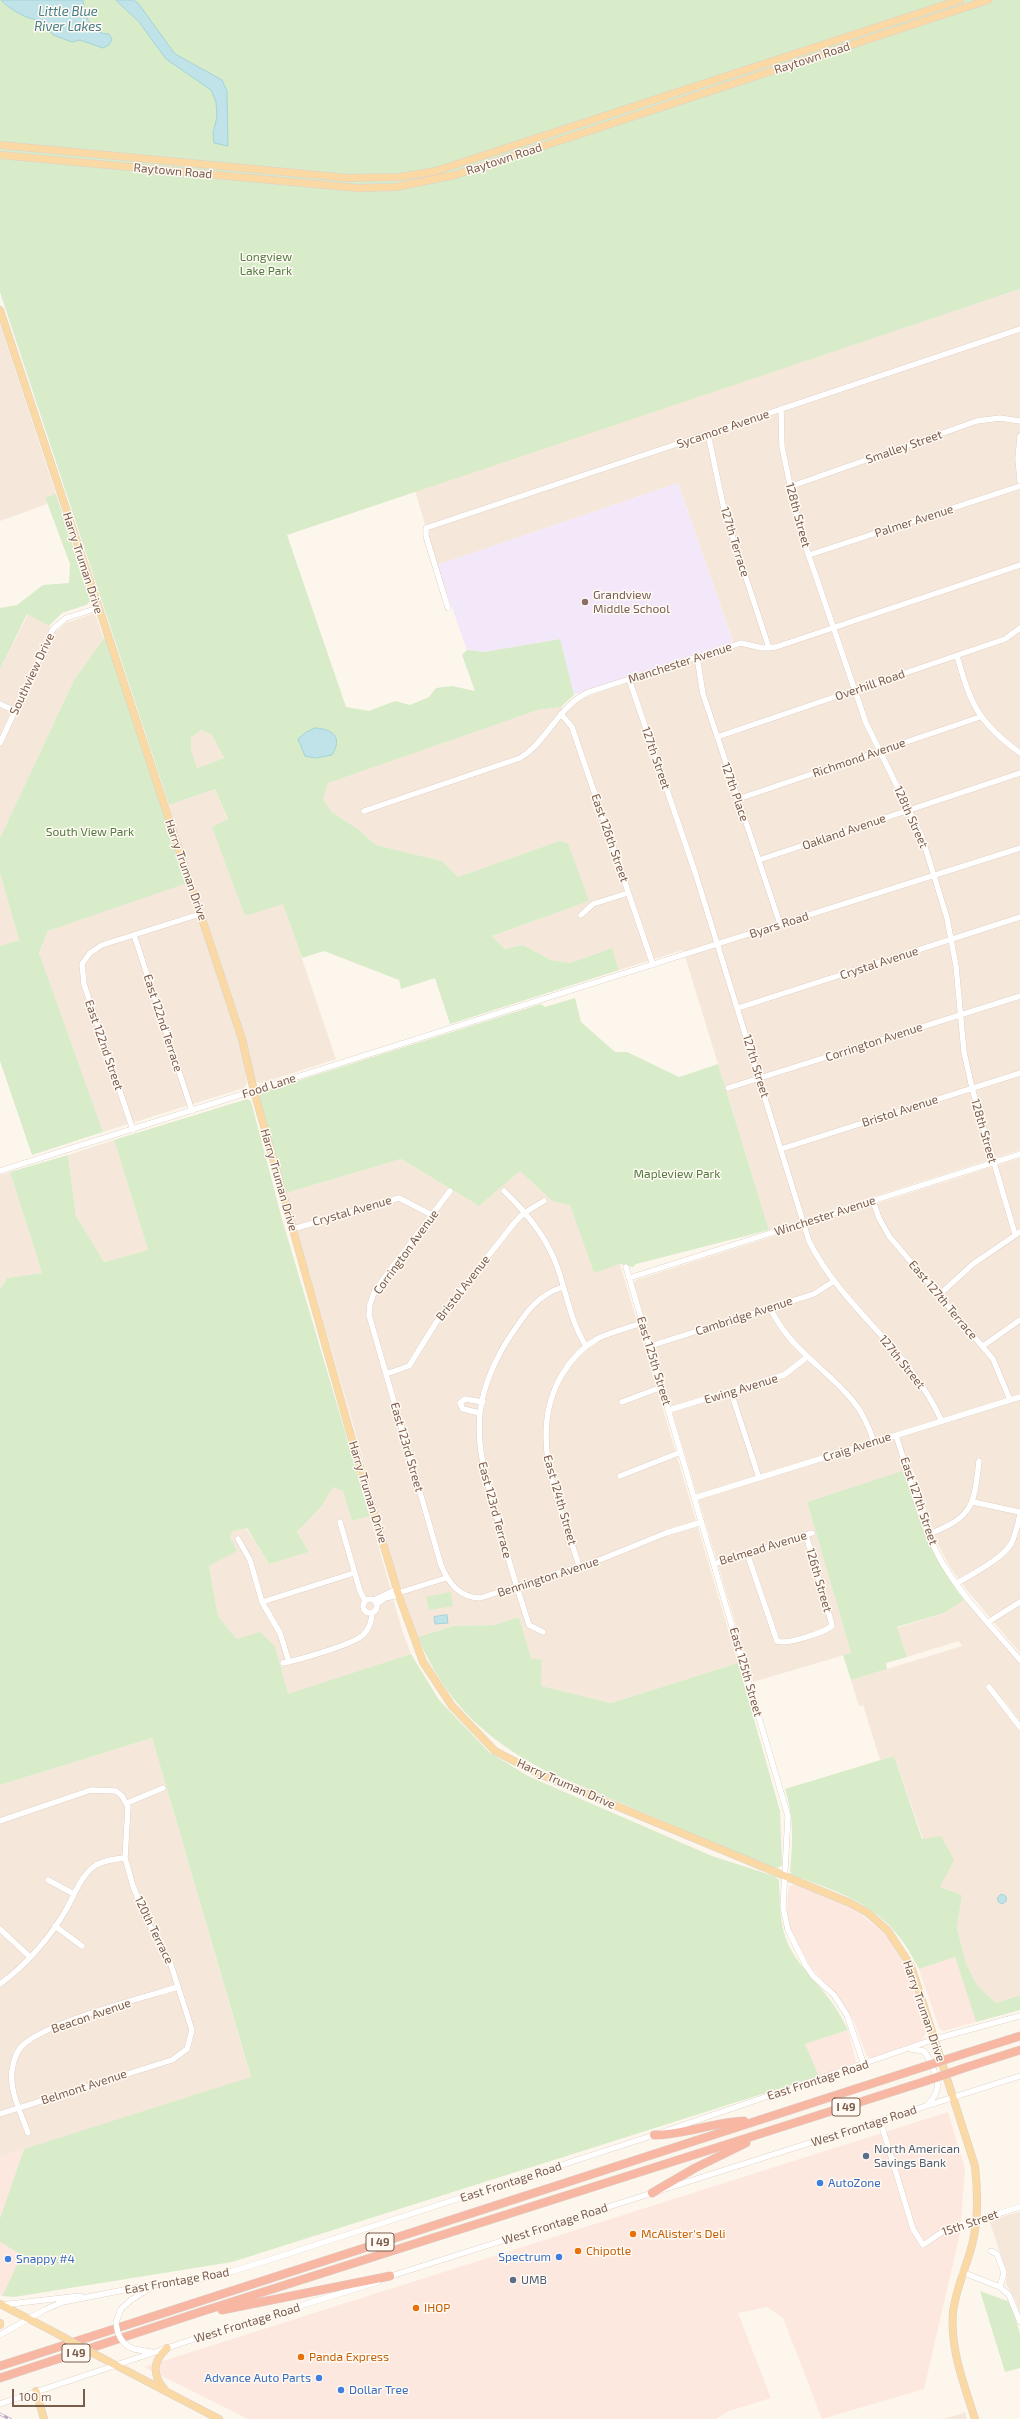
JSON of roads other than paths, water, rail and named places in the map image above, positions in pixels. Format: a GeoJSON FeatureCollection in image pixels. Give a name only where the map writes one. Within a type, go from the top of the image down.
{"type":"FeatureCollection","features":[{"type":"Feature","properties":{"kind":"highway","name":"I 49"},"geometry":{"type":"LineString","coordinates":[[0,2366],[1020,2036]]}},
{"type":"Feature","properties":{"kind":"highway","name":"I 49"},"geometry":{"type":"LineString","coordinates":[[0,2378],[194,2314],[1020,2050]]}},
{"type":"Feature","properties":{"kind":"highway"},"geometry":{"type":"LineString","coordinates":[[654,2136],[670,2135],[728,2122],[755,2121]]}},
{"type":"Feature","properties":{"kind":"highway"},"geometry":{"type":"LineString","coordinates":[[652,2193],[695,2168],[766,2132]]}},
{"type":"Feature","properties":{"kind":"highway"},"geometry":{"type":"LineString","coordinates":[[194,2314],[250,2305],[322,2288],[390,2276]]}},
{"type":"Feature","properties":{"kind":"main road","name":"Raytown Road"},"geometry":{"type":"LineString","coordinates":[[0,145],[348,178],[400,177],[436,171],[960,0]]}},
{"type":"Feature","properties":{"kind":"main road","name":"Raytown Road"},"geometry":{"type":"LineString","coordinates":[[0,155],[358,188],[396,187],[455,174],[988,0]]}},
{"type":"Feature","properties":{"kind":"main road","name":"Harry Truman Drive"},"geometry":{"type":"LineString","coordinates":[[0,310],[242,1039],[254,1091],[398,1592],[423,1662],[452,1706],[496,1751],[537,1773],[850,1903],[868,1913],[888,1931],[911,1966],[954,2098],[974,2166],[978,2192],[977,2220],[972,2245],[962,2272],[953,2312],[953,2332],[957,2362],[975,2419]]}},
{"type":"Feature","properties":{"kind":"main road"},"geometry":{"type":"LineString","coordinates":[[1,2305],[29,2318],[116,2366],[219,2419]]}},
{"type":"Feature","properties":{"kind":"main road"},"geometry":{"type":"LineString","coordinates":[[166,2392],[156,2376],[154,2368],[160,2356],[167,2348]]}},
{"type":"Feature","properties":{"kind":"main road"},"geometry":{"type":"LineString","coordinates":[[36,2391],[44,2419]]}},
{"type":"Feature","properties":{"kind":"street","name":"Sycamore Avenue"},"geometry":{"type":"LineString","coordinates":[[448,608],[426,536],[426,528],[1020,329]]}},
{"type":"Feature","properties":{"kind":"street","name":"128th Street"},"geometry":{"type":"LineString","coordinates":[[781,409],[782,447],[789,487],[809,556],[855,690],[880,751],[910,809],[934,875],[952,939],[959,1015],[972,1088],[994,1163],[1018,1233]]}},
{"type":"Feature","properties":{"kind":"street","name":"Smalley Street"},"geometry":{"type":"LineString","coordinates":[[789,487],[977,421],[1000,418],[1020,421]]}},
{"type":"Feature","properties":{"kind":"street","name":"127th Terrace"},"geometry":{"type":"LineString","coordinates":[[708,434],[725,514],[769,648]]}},
{"type":"Feature","properties":{"kind":"street"},"geometry":{"type":"LineString","coordinates":[[1020,436],[1018,459],[1020,481]]}},
{"type":"Feature","properties":{"kind":"street","name":"Palmer Avenue"},"geometry":{"type":"LineString","coordinates":[[809,556],[1020,486]]}},
{"type":"Feature","properties":{"kind":"street","name":"Manchester Avenue"},"geometry":{"type":"LineString","coordinates":[[364,811],[520,758],[536,746],[571,702],[580,696],[741,643],[769,648],[834,628],[1020,565]]}},
{"type":"Feature","properties":{"kind":"street","name":"Southview Drive"},"geometry":{"type":"LineString","coordinates":[[0,743],[53,629],[66,618],[98,608]]}},
{"type":"Feature","properties":{"kind":"street","name":"Overhill Road"},"geometry":{"type":"LineString","coordinates":[[717,737],[1005,639],[1020,628]]}},
{"type":"Feature","properties":{"kind":"street"},"geometry":{"type":"LineString","coordinates":[[957,656],[968,694],[980,717],[1000,738],[1020,753]]}},
{"type":"Feature","properties":{"kind":"street","name":"127th Place"},"geometry":{"type":"LineString","coordinates":[[697,657],[703,694],[780,924]]}},
{"type":"Feature","properties":{"kind":"street","name":"127th Street"},"geometry":{"type":"LineString","coordinates":[[629,679],[718,944],[803,1223],[817,1258],[834,1281],[923,1386],[941,1420]]}},
{"type":"Feature","properties":{"kind":"street"},"geometry":{"type":"LineString","coordinates":[[0,704],[15,711]]}},
{"type":"Feature","properties":{"kind":"street","name":"East 126th Street"},"geometry":{"type":"LineString","coordinates":[[561,714],[572,726],[653,965]]}},
{"type":"Feature","properties":{"kind":"street","name":"Richmond Avenue"},"geometry":{"type":"LineString","coordinates":[[738,799],[980,717]]}},
{"type":"Feature","properties":{"kind":"street","name":"Oakland Avenue"},"geometry":{"type":"LineString","coordinates":[[759,860],[1020,772]]}},
{"type":"Feature","properties":{"kind":"street","name":"Byars Road"},"geometry":{"type":"LineString","coordinates":[[538,1001],[1020,848]]}},
{"type":"Feature","properties":{"kind":"street"},"geometry":{"type":"LineString","coordinates":[[581,915],[593,904],[628,892]]}},
{"type":"Feature","properties":{"kind":"street"},"geometry":{"type":"LineString","coordinates":[[134,935],[200,914]]}},
{"type":"Feature","properties":{"kind":"street","name":"Crystal Avenue"},"geometry":{"type":"LineString","coordinates":[[738,1008],[1020,918]]}},
{"type":"Feature","properties":{"kind":"street","name":"East 122nd Street"},"geometry":{"type":"LineString","coordinates":[[133,1130],[84,984],[82,968],[84,960],[90,952],[102,945],[134,935]]}},
{"type":"Feature","properties":{"kind":"street","name":"East 122nd Terrace"},"geometry":{"type":"LineString","coordinates":[[134,935],[192,1111]]}},
{"type":"Feature","properties":{"kind":"street","name":"Corrington Avenue"},"geometry":{"type":"LineString","coordinates":[[728,1088],[1020,996]]}},
{"type":"Feature","properties":{"kind":"street","name":"Food Lane"},"geometry":{"type":"LineString","coordinates":[[0,1171],[538,1001]]}},
{"type":"Feature","properties":{"kind":"street","name":"Bristol Avenue"},"geometry":{"type":"LineString","coordinates":[[781,1149],[1020,1073]]}},
{"type":"Feature","properties":{"kind":"street","name":"Winchester Avenue"},"geometry":{"type":"LineString","coordinates":[[629,1278],[1020,1154]]}},
{"type":"Feature","properties":{"kind":"street","name":"Corrington Avenue"},"geometry":{"type":"LineString","coordinates":[[369,1315],[370,1304],[375,1290],[450,1191]]}},
{"type":"Feature","properties":{"kind":"street"},"geometry":{"type":"LineString","coordinates":[[504,1192],[524,1213],[550,1250],[574,1324],[586,1346],[610,1333],[643,1323]]}},
{"type":"Feature","properties":{"kind":"street","name":"Crystal Avenue"},"geometry":{"type":"LineString","coordinates":[[293,1229],[399,1198],[432,1216]]}},
{"type":"Feature","properties":{"kind":"street","name":"Bristol Avenue"},"geometry":{"type":"LineString","coordinates":[[386,1374],[409,1366],[437,1321],[515,1222],[524,1213],[544,1201]]}},
{"type":"Feature","properties":{"kind":"street","name":"East 127th Terrace"},"geometry":{"type":"LineString","coordinates":[[873,1201],[879,1218],[890,1236],[983,1346],[999,1369],[1010,1400]]}},
{"type":"Feature","properties":{"kind":"street"},"geometry":{"type":"LineString","coordinates":[[939,1295],[973,1264],[1018,1233]]}},
{"type":"Feature","properties":{"kind":"street","name":"East 125th Street"},"geometry":{"type":"LineString","coordinates":[[626,1267],[788,1816],[783,1907],[788,1930],[795,1948],[813,1976],[834,1995],[846,2015],[864,2065]]}},
{"type":"Feature","properties":{"kind":"street","name":"Cambridge Avenue"},"geometry":{"type":"LineString","coordinates":[[650,1346],[814,1294],[834,1281]]}},
{"type":"Feature","properties":{"kind":"street","name":"East 123rd Terrace"},"geometry":{"type":"LineString","coordinates":[[543,1632],[529,1625],[516,1587],[483,1469],[480,1413],[497,1359],[529,1308],[544,1294],[563,1287]]}},
{"type":"Feature","properties":{"kind":"street"},"geometry":{"type":"LineString","coordinates":[[770,1308],[786,1336],[854,1403],[867,1422],[874,1442]]}},
{"type":"Feature","properties":{"kind":"street","name":"East 123rd Street"},"geometry":{"type":"LineString","coordinates":[[369,1315],[446,1578]]}},
{"type":"Feature","properties":{"kind":"street"},"geometry":{"type":"LineString","coordinates":[[983,1346],[1020,1320]]}},
{"type":"Feature","properties":{"kind":"street","name":"East 124th Street"},"geometry":{"type":"LineString","coordinates":[[579,1566],[547,1460],[544,1433],[547,1408],[555,1386],[568,1365],[586,1346]]}},
{"type":"Feature","properties":{"kind":"street","name":"Ewing Avenue"},"geometry":{"type":"LineString","coordinates":[[669,1410],[784,1375],[807,1358]]}},
{"type":"Feature","properties":{"kind":"street"},"geometry":{"type":"LineString","coordinates":[[622,1402],[662,1387]]}},
{"type":"Feature","properties":{"kind":"street"},"geometry":{"type":"LineString","coordinates":[[731,1392],[759,1478]]}},
{"type":"Feature","properties":{"kind":"street","name":"Craig Avenue"},"geometry":{"type":"LineString","coordinates":[[694,1498],[941,1420],[1020,1397]]}},
{"type":"Feature","properties":{"kind":"street"},"geometry":{"type":"LineString","coordinates":[[480,1413],[463,1409],[460,1403],[465,1399],[483,1402]]}},
{"type":"Feature","properties":{"kind":"street","name":"East 127th Street"},"geometry":{"type":"LineString","coordinates":[[896,1435],[929,1534],[943,1564],[956,1584],[1020,1660]]}},
{"type":"Feature","properties":{"kind":"street"},"geometry":{"type":"LineString","coordinates":[[620,1476],[681,1452]]}},
{"type":"Feature","properties":{"kind":"street"},"geometry":{"type":"LineString","coordinates":[[929,1534],[956,1522],[973,1502],[979,1461]]}},
{"type":"Feature","properties":{"kind":"street"},"geometry":{"type":"LineString","coordinates":[[956,1584],[1001,1555],[1010,1545],[1015,1535],[1020,1513],[973,1502]]}},
{"type":"Feature","properties":{"kind":"street"},"geometry":{"type":"LineString","coordinates":[[340,1522],[354,1573],[365,1601],[364,1609],[372,1612]]}},
{"type":"Feature","properties":{"kind":"street","name":"Bennington Avenue"},"geometry":{"type":"LineString","coordinates":[[446,1578],[456,1590],[470,1598],[480,1598],[627,1551],[666,1532],[702,1522]]}},
{"type":"Feature","properties":{"kind":"street","name":"Belmead Avenue"},"geometry":{"type":"LineString","coordinates":[[714,1564],[809,1534]]}},
{"type":"Feature","properties":{"kind":"street","name":"126th Street"},"geometry":{"type":"LineString","coordinates":[[748,1553],[777,1641],[785,1643],[826,1630],[832,1626],[809,1534]]}},
{"type":"Feature","properties":{"kind":"street"},"geometry":{"type":"LineString","coordinates":[[238,1539],[250,1560],[262,1602],[280,1633],[286,1663],[354,1641],[367,1629],[371,1623],[372,1612],[376,1608],[375,1602]]}},
{"type":"Feature","properties":{"kind":"street"},"geometry":{"type":"LineString","coordinates":[[262,1602],[354,1573]]}},
{"type":"Feature","properties":{"kind":"street"},"geometry":{"type":"LineString","coordinates":[[365,1601],[375,1602],[398,1592],[446,1578]]}},
{"type":"Feature","properties":{"kind":"street"},"geometry":{"type":"LineString","coordinates":[[988,1622],[1020,1602]]}},
{"type":"Feature","properties":{"kind":"street"},"geometry":{"type":"LineString","coordinates":[[989,1687],[1020,1727]]}},
{"type":"Feature","properties":{"kind":"street"},"geometry":{"type":"LineString","coordinates":[[0,1821],[84,1792],[105,1790],[116,1792],[127,1803],[163,1788]]}},
{"type":"Feature","properties":{"kind":"street","name":"120th Terrace"},"geometry":{"type":"LineString","coordinates":[[127,1803],[125,1858],[143,1912],[170,1962],[192,2030],[192,2038],[181,2055],[168,2061]]}},
{"type":"Feature","properties":{"kind":"street"},"geometry":{"type":"LineString","coordinates":[[0,1984],[30,1957],[55,1926],[84,1876],[95,1866],[106,1860],[125,1858]]}},
{"type":"Feature","properties":{"kind":"street"},"geometry":{"type":"LineString","coordinates":[[48,1880],[74,1894]]}},
{"type":"Feature","properties":{"kind":"street"},"geometry":{"type":"LineString","coordinates":[[55,1926],[82,1946]]}},
{"type":"Feature","properties":{"kind":"street"},"geometry":{"type":"LineString","coordinates":[[0,1928],[30,1957]]}},
{"type":"Feature","properties":{"kind":"street","name":"Beacon Avenue"},"geometry":{"type":"LineString","coordinates":[[28,2133],[13,2087],[12,2073],[14,2059],[22,2047],[60,2025],[178,1987]]}},
{"type":"Feature","properties":{"kind":"street","name":"East Frontage Road"},"geometry":{"type":"LineString","coordinates":[[0,2335],[29,2318],[63,2302],[217,2276],[654,2136],[864,2065],[935,2039],[1020,2016]]}},
{"type":"Feature","properties":{"kind":"street"},"geometry":{"type":"LineString","coordinates":[[909,2049],[924,2051],[928,2056],[937,2085],[937,2091],[927,2105]]}},
{"type":"Feature","properties":{"kind":"street","name":"Belmont Avenue"},"geometry":{"type":"LineString","coordinates":[[0,2114],[168,2061]]}},
{"type":"Feature","properties":{"kind":"street","name":"West Frontage Road"},"geometry":{"type":"LineString","coordinates":[[0,2404],[167,2348],[356,2289],[390,2276],[1020,2076]]}},
{"type":"Feature","properties":{"kind":"street","name":"15th Street"},"geometry":{"type":"LineString","coordinates":[[880,2120],[914,2230],[923,2245],[945,2230],[1020,2207]]}},
{"type":"Feature","properties":{"kind":"street"},"geometry":{"type":"LineString","coordinates":[[991,2251],[997,2254],[1004,2273],[1000,2287]]}},
{"type":"Feature","properties":{"kind":"street"},"geometry":{"type":"LineString","coordinates":[[962,2272],[1000,2287],[1009,2295],[1020,2322]]}},
{"type":"Feature","properties":{"kind":"street"},"geometry":{"type":"LineString","coordinates":[[154,2286],[131,2300],[122,2309],[116,2322],[122,2340],[127,2347],[156,2352]]}},
{"type":"Feature","properties":{"kind":"street"},"geometry":{"type":"LineString","coordinates":[[1,2305],[80,2296],[92,2297]]}},
{"type":"Feature","properties":{"kind":"water","name":"Little Blue River Lakes"},"geometry":{"type":"Polygon","coordinates":[[[1,0],[83,0],[85,12],[90,23],[97,31],[109,34],[112,39],[109,45],[103,48],[80,40],[72,42],[53,35],[39,20],[35,20],[19,13],[1,0]]]}},
{"type":"Feature","properties":{"kind":"water","name":"Little Blue River Lakes"},"geometry":{"type":"Polygon","coordinates":[[[116,0],[133,0],[138,3],[175,54],[222,80],[227,91],[228,146],[214,143],[213,133],[217,117],[216,102],[211,90],[166,59],[139,22],[116,0]]]}},
{"type":"Feature","properties":{"kind":"water"},"geometry":{"type":"Polygon","coordinates":[[[315,728],[327,730],[334,735],[337,743],[332,755],[315,758],[305,756],[298,739],[305,733],[315,728]]]}},
{"type":"Feature","properties":{"kind":"water"},"geometry":{"type":"Polygon","coordinates":[[[447,1615],[448,1623],[435,1624],[434,1617],[447,1615]]]}},
{"type":"Feature","properties":{"kind":"water"},"geometry":{"type":"Polygon","coordinates":[[[1002,1894],[1007,1899],[1002,1904],[997,1899],[1002,1894]]]}},
{"type":"Feature","properties":{"kind":"railway"},"geometry":{"type":"LineString","coordinates":[[0,2414],[10,2419]]}},
{"type":"Feature","properties":{"kind":"place","name":"Grandview Middle School"},"geometry":{"type":"Point","coordinates":[585,602]}},
{"type":"Feature","properties":{"kind":"place","name":"North American Savings Bank"},"geometry":{"type":"Point","coordinates":[866,2156]}},
{"type":"Feature","properties":{"kind":"place","name":"AutoZone"},"geometry":{"type":"Point","coordinates":[820,2183]}},
{"type":"Feature","properties":{"kind":"place","name":"McAlister's Deli"},"geometry":{"type":"Point","coordinates":[633,2234]}},
{"type":"Feature","properties":{"kind":"place","name":"Chipotle"},"geometry":{"type":"Point","coordinates":[578,2251]}},
{"type":"Feature","properties":{"kind":"place","name":"Spectrum"},"geometry":{"type":"Point","coordinates":[559,2257]}},
{"type":"Feature","properties":{"kind":"place","name":"Snappy #4"},"geometry":{"type":"Point","coordinates":[8,2259]}},
{"type":"Feature","properties":{"kind":"place","name":"UMB"},"geometry":{"type":"Point","coordinates":[513,2280]}},
{"type":"Feature","properties":{"kind":"place","name":"IHOP"},"geometry":{"type":"Point","coordinates":[416,2308]}},
{"type":"Feature","properties":{"kind":"place","name":"Panda Express"},"geometry":{"type":"Point","coordinates":[301,2357]}},
{"type":"Feature","properties":{"kind":"place","name":"Advance Auto Parts"},"geometry":{"type":"Point","coordinates":[319,2378]}},
{"type":"Feature","properties":{"kind":"place","name":"Dollar Tree"},"geometry":{"type":"Point","coordinates":[341,2390]}},
{"type":"Feature","properties":{"kind":"park label","name":"Longview Lake Park"},"geometry":{"type":"Point","coordinates":[266,264]}},
{"type":"Feature","properties":{"kind":"park label","name":"South View Park"},"geometry":{"type":"Point","coordinates":[90,832]}},
{"type":"Feature","properties":{"kind":"park label","name":"Mapleview Park"},"geometry":{"type":"Point","coordinates":[677,1174]}}]}
